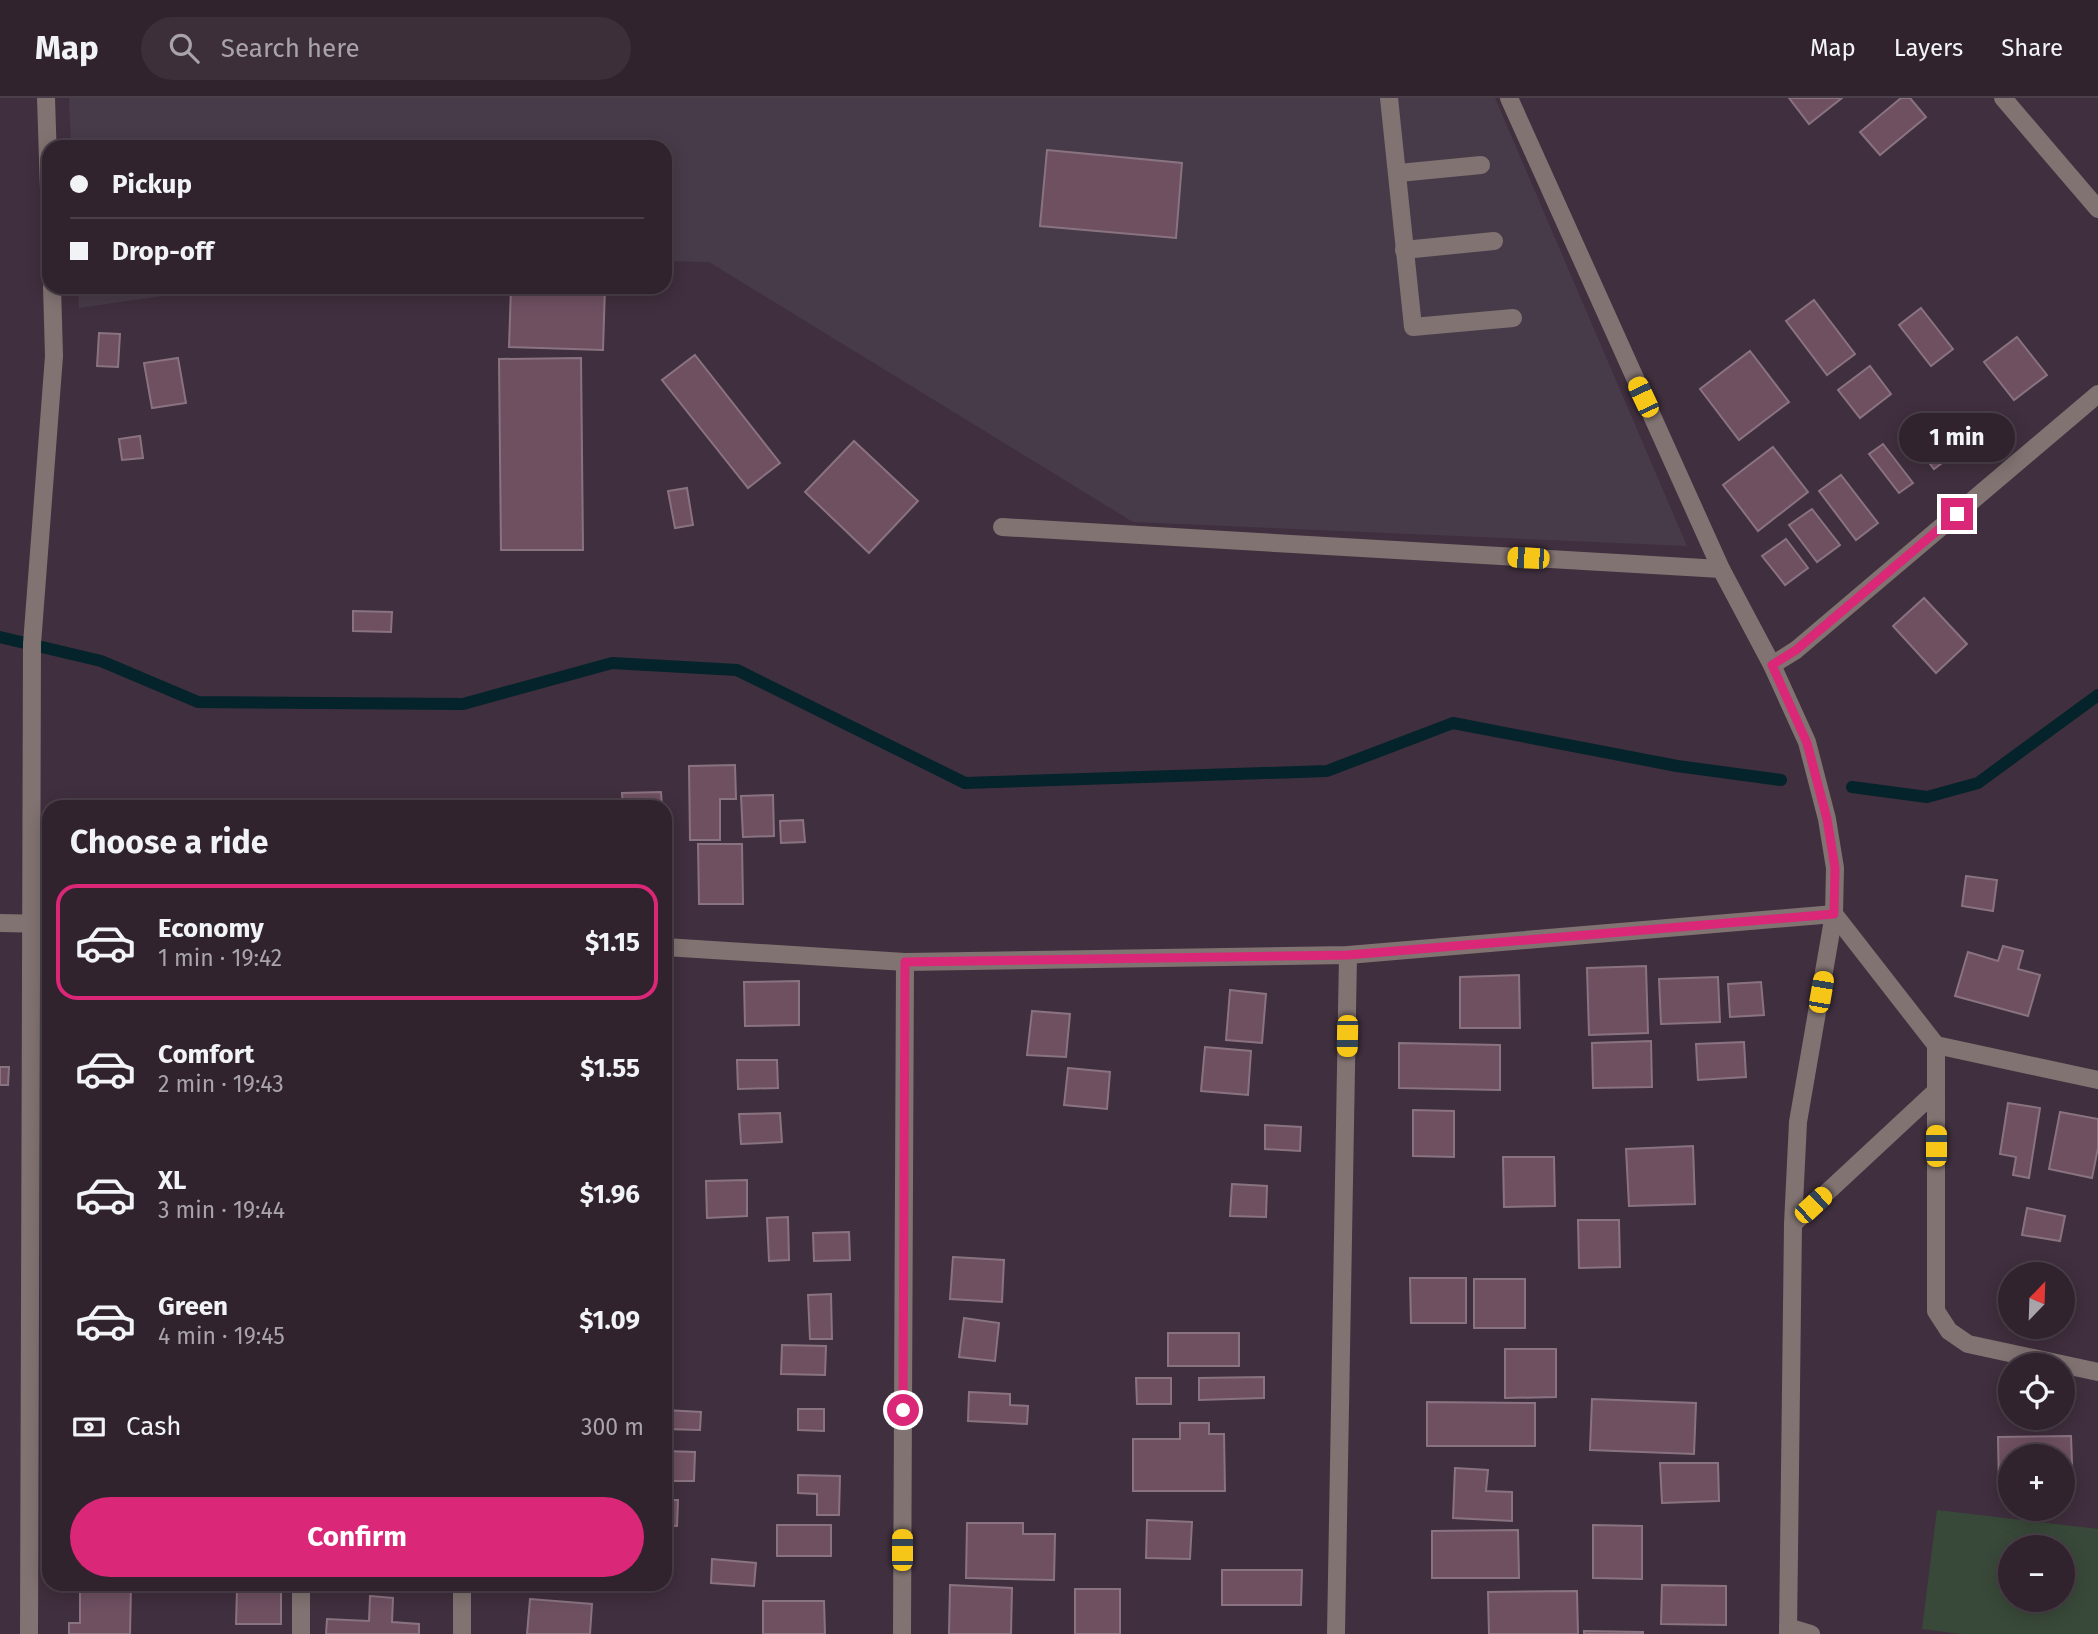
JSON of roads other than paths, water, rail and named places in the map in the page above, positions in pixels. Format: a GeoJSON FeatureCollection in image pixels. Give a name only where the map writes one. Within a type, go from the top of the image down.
{"type":"FeatureCollection","features":[{"type":"Feature","properties":{"kind":"street"},"geometry":{"type":"LineString","coordinates":[[46,98],[47,140]]}},
{"type":"Feature","properties":{"kind":"street"},"geometry":{"type":"LineString","coordinates":[[1389,98],[1399,173],[1413,327],[1513,318]]}},
{"type":"Feature","properties":{"kind":"street"},"geometry":{"type":"LineString","coordinates":[[1509,98],[1721,569],[1772,665],[1807,743],[1827,819],[1835,868],[1834,914],[1798,1122],[1793,1224],[1788,1630],[1811,1634]]}},
{"type":"Feature","properties":{"kind":"street"},"geometry":{"type":"LineString","coordinates":[[2003,98],[2098,209]]}},
{"type":"Feature","properties":{"kind":"street"},"geometry":{"type":"LineString","coordinates":[[1399,173],[1481,165]]}},
{"type":"Feature","properties":{"kind":"street"},"geometry":{"type":"LineString","coordinates":[[1404,250],[1494,241]]}},
{"type":"Feature","properties":{"kind":"street"},"geometry":{"type":"LineString","coordinates":[[29,1634],[33,644],[54,356],[52,294]]}},
{"type":"Feature","properties":{"kind":"street"},"geometry":{"type":"LineString","coordinates":[[1772,665],[1796,650],[2098,394]]}},
{"type":"Feature","properties":{"kind":"street"},"geometry":{"type":"LineString","coordinates":[[1002,527],[1721,569]]}},
{"type":"Feature","properties":{"kind":"street"},"geometry":{"type":"LineString","coordinates":[[672,947],[905,962],[1348,955],[1834,914]]}},
{"type":"Feature","properties":{"kind":"street"},"geometry":{"type":"LineString","coordinates":[[1834,914],[1936,1045],[1936,1311],[1949,1331],[1968,1344],[2098,1371]]}},
{"type":"Feature","properties":{"kind":"street"},"geometry":{"type":"LineString","coordinates":[[0,923],[42,924]]}},
{"type":"Feature","properties":{"kind":"street"},"geometry":{"type":"LineString","coordinates":[[1336,1634],[1348,955]]}},
{"type":"Feature","properties":{"kind":"street"},"geometry":{"type":"LineString","coordinates":[[902,1634],[905,962]]}},
{"type":"Feature","properties":{"kind":"street"},"geometry":{"type":"LineString","coordinates":[[1936,1045],[2098,1080]]}},
{"type":"Feature","properties":{"kind":"street"},"geometry":{"type":"LineString","coordinates":[[1793,1224],[1936,1091]]}},
{"type":"Feature","properties":{"kind":"street"},"geometry":{"type":"LineString","coordinates":[[301,1591],[301,1634]]}},
{"type":"Feature","properties":{"kind":"street"},"geometry":{"type":"LineString","coordinates":[[462,1591],[462,1634]]}},
{"type":"Feature","properties":{"kind":"waterway"},"geometry":{"type":"LineString","coordinates":[[0,637],[101,661],[198,702],[463,704],[612,663],[737,670],[965,783],[1327,771],[1453,723],[1677,766],[1781,780]]}},
{"type":"Feature","properties":{"kind":"waterway"},"geometry":{"type":"LineString","coordinates":[[1852,787],[1927,797],[1978,783],[2098,695]]}}]}
